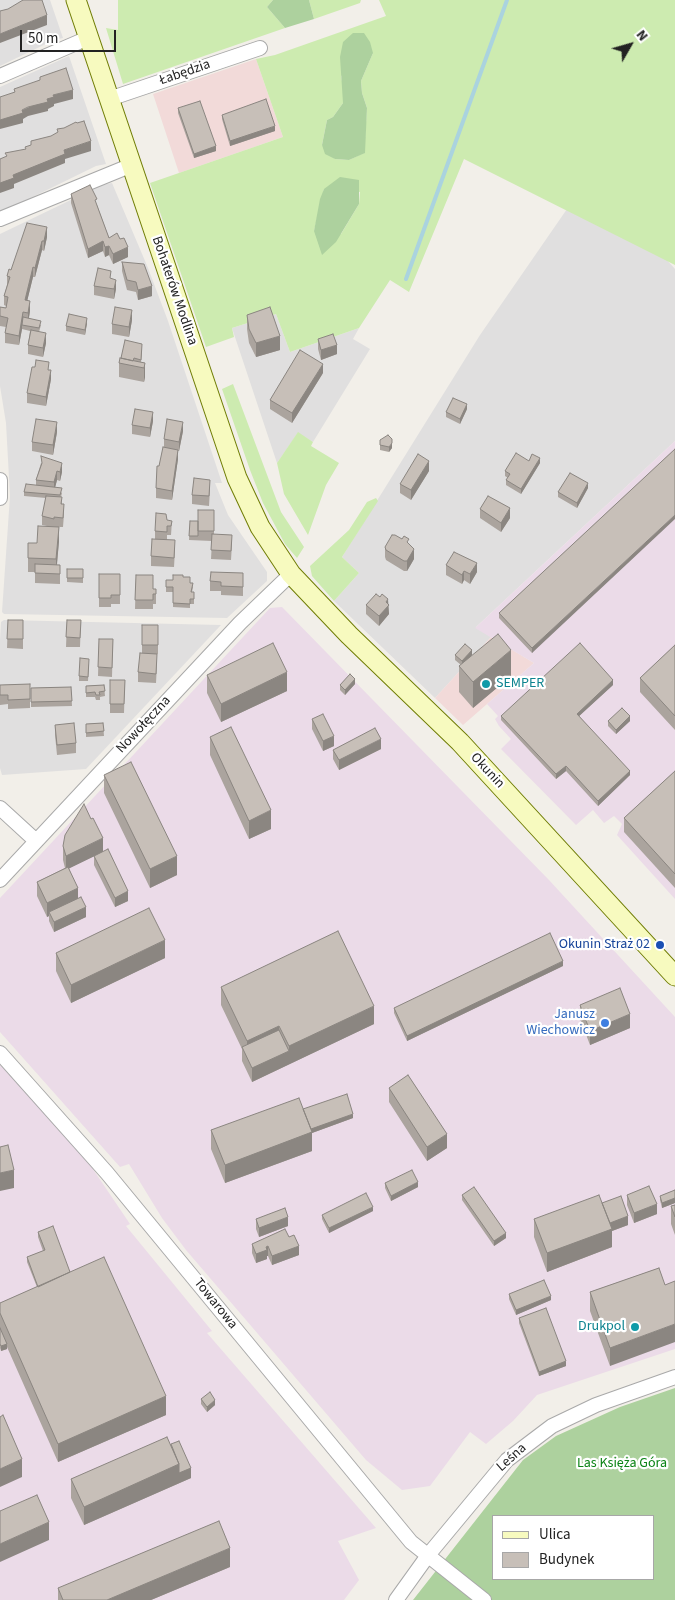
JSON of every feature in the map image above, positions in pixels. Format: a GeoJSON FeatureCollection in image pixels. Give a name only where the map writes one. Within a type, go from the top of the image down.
{"type":"FeatureCollection","features":[{"type":"Feature","properties":{"kind":"main road","name":"Bohaterów Modlina"},"geometry":{"type":"LineString","coordinates":[[76,0],[237,478],[260,527],[291,574]]}},
{"type":"Feature","properties":{"kind":"main road","name":"Okunin"},"geometry":{"type":"LineString","coordinates":[[291,574],[349,635],[460,742],[675,976]]}},
{"type":"Feature","properties":{"kind":"street"},"geometry":{"type":"LineString","coordinates":[[0,76],[88,38]]}},
{"type":"Feature","properties":{"kind":"street","name":"Łabędzia"},"geometry":{"type":"LineString","coordinates":[[109,99],[260,48]]}},
{"type":"Feature","properties":{"kind":"street"},"geometry":{"type":"LineString","coordinates":[[0,219],[132,165]]}},
{"type":"Feature","properties":{"kind":"street"},"geometry":{"type":"LineString","coordinates":[[0,480],[0,498]]}},
{"type":"Feature","properties":{"kind":"street","name":"Nowołęczna"},"geometry":{"type":"LineString","coordinates":[[0,880],[35,840],[240,623],[291,574]]}},
{"type":"Feature","properties":{"kind":"street"},"geometry":{"type":"LineString","coordinates":[[0,808],[35,840]]}},
{"type":"Feature","properties":{"kind":"street","name":"Towarowa"},"geometry":{"type":"LineString","coordinates":[[0,1053],[107,1173],[411,1542],[429,1554],[484,1600]]}},
{"type":"Feature","properties":{"kind":"street","name":"Leśna"},"geometry":{"type":"LineString","coordinates":[[396,1600],[429,1554],[507,1460],[552,1426],[596,1405],[675,1377]]}},
{"type":"Feature","properties":{"kind":"shaded area"},"geometry":{"type":"Polygon","coordinates":[[[0,0],[50,0],[63,38],[54,40],[0,66],[0,0]]]}},
{"type":"Feature","properties":{"kind":"shaded area"},"geometry":{"type":"Polygon","coordinates":[[[69,56],[106,164],[96,166],[0,213],[0,87],[69,56]]]}},
{"type":"Feature","properties":{"kind":"shaded area"},"geometry":{"type":"Polygon","coordinates":[[[256,59],[283,137],[179,173],[153,94],[256,59]]]}},
{"type":"Feature","properties":{"kind":"shaded area"},"geometry":{"type":"Polygon","coordinates":[[[112,183],[168,321],[222,483],[215,483],[228,515],[267,572],[267,581],[227,618],[4,614],[2,612],[10,496],[6,423],[0,386],[0,234],[102,185],[112,183]]]}},
{"type":"Feature","properties":{"kind":"shaded area"},"geometry":{"type":"Polygon","coordinates":[[[567,209],[666,259],[675,269],[675,441],[476,627],[491,637],[435,698],[334,601],[359,573],[342,557],[480,335],[567,209]]]}},
{"type":"Feature","properties":{"kind":"shaded area"},"geometry":{"type":"Polygon","coordinates":[[[276,314],[290,352],[359,328],[353,339],[370,349],[313,442],[298,433],[277,463],[232,328],[276,314]]]}},
{"type":"Feature","properties":{"kind":"shaded area"},"geometry":{"type":"Polygon","coordinates":[[[675,441],[675,899],[617,835],[622,824],[614,816],[604,823],[593,810],[576,825],[501,749],[511,739],[499,726],[495,719],[498,716],[487,704],[534,663],[475,628],[675,441]]]}},
{"type":"Feature","properties":{"kind":"shaded area"},"geometry":{"type":"Polygon","coordinates":[[[282,607],[549,880],[675,1017],[675,1349],[537,1395],[513,1421],[486,1444],[470,1432],[430,1486],[402,1490],[366,1460],[186,1250],[162,1218],[129,1164],[120,1167],[0,1032],[0,898],[270,608],[282,607]]]}},
{"type":"Feature","properties":{"kind":"shaded area"},"geometry":{"type":"Polygon","coordinates":[[[4,620],[221,625],[86,769],[2,775],[0,768],[0,640],[1,622],[4,620]]]}},
{"type":"Feature","properties":{"kind":"shaded area"},"geometry":{"type":"Polygon","coordinates":[[[491,637],[534,663],[463,725],[435,698],[491,637]]]}},
{"type":"Feature","properties":{"kind":"shaded area"},"geometry":{"type":"Polygon","coordinates":[[[0,1065],[78,1147],[130,1224],[126,1226],[212,1331],[207,1333],[376,1528],[338,1541],[359,1580],[344,1600],[0,1600],[0,1065]]]}},
{"type":"Feature","properties":{"kind":"green space"},"geometry":{"type":"Polygon","coordinates":[[[118,0],[273,0],[267,7],[285,28],[123,84],[106,28],[118,30],[118,0]]]}},
{"type":"Feature","properties":{"kind":"green space"},"geometry":{"type":"Polygon","coordinates":[[[273,0],[309,0],[314,19],[285,28],[267,7],[273,0]]]}},
{"type":"Feature","properties":{"kind":"green space"},"geometry":{"type":"Polygon","coordinates":[[[309,0],[361,0],[360,3],[314,19],[309,0]]]}},
{"type":"Feature","properties":{"kind":"green space"},"geometry":{"type":"Polygon","coordinates":[[[379,0],[675,0],[675,265],[464,159],[409,292],[390,280],[359,328],[290,352],[276,314],[232,328],[234,337],[206,347],[150,183],[283,137],[256,59],[275,55],[386,16],[379,0]],[[373,53],[341,76],[344,92],[343,103],[333,117],[327,120],[322,145],[335,159],[349,160],[364,153],[367,108],[362,93],[361,81],[373,53]],[[324,189],[314,231],[341,234],[359,204],[360,192],[324,189]]]}},
{"type":"Feature","properties":{"kind":"green space"},"geometry":{"type":"Polygon","coordinates":[[[353,33],[364,33],[370,42],[373,53],[361,81],[362,93],[367,108],[365,153],[349,160],[335,159],[325,154],[322,145],[327,120],[333,117],[343,103],[340,57],[343,42],[353,33]]]}},
{"type":"Feature","properties":{"kind":"green space"},"geometry":{"type":"Polygon","coordinates":[[[340,177],[359,180],[359,204],[336,242],[322,255],[314,231],[320,199],[324,189],[340,177]]]}},
{"type":"Feature","properties":{"kind":"green space"},"geometry":{"type":"Polygon","coordinates":[[[233,384],[281,512],[304,547],[297,558],[285,544],[263,503],[250,470],[222,389],[233,384]]]}},
{"type":"Feature","properties":{"kind":"green space"},"geometry":{"type":"Polygon","coordinates":[[[298,432],[313,442],[311,446],[339,463],[326,485],[308,535],[284,494],[277,463],[298,432]]]}},
{"type":"Feature","properties":{"kind":"green space"},"geometry":{"type":"Polygon","coordinates":[[[376,498],[378,501],[342,557],[359,573],[334,601],[312,576],[310,566],[349,530],[367,502],[376,498]]]}},
{"type":"Feature","properties":{"kind":"green space","name":"Las Księża Góra"},"geometry":{"type":"Polygon","coordinates":[[[675,1388],[675,1600],[413,1600],[523,1460],[556,1436],[620,1407],[675,1388]]]}},
{"type":"Feature","properties":{"kind":"building"},"geometry":{"type":"Polygon","coordinates":[[[23,0],[42,0],[47,15],[0,34],[0,11],[8,9],[23,0]]]}},
{"type":"Feature","properties":{"kind":"building"},"geometry":{"type":"Polygon","coordinates":[[[66,68],[73,90],[53,95],[54,97],[47,99],[48,102],[28,107],[22,110],[23,113],[0,120],[0,97],[15,92],[14,89],[40,80],[40,77],[66,68]]]}},
{"type":"Feature","properties":{"kind":"building"},"geometry":{"type":"Polygon","coordinates":[[[266,99],[275,126],[230,141],[222,115],[266,99]]]}},
{"type":"Feature","properties":{"kind":"building"},"geometry":{"type":"Polygon","coordinates":[[[200,101],[216,146],[194,154],[178,108],[200,101]]]}},
{"type":"Feature","properties":{"kind":"building"},"geometry":{"type":"Polygon","coordinates":[[[84,121],[91,141],[64,150],[65,154],[13,175],[14,178],[0,183],[0,159],[7,156],[5,153],[26,149],[25,147],[31,145],[31,141],[51,136],[58,132],[57,129],[84,121]]]}},
{"type":"Feature","properties":{"kind":"building"},"geometry":{"type":"Polygon","coordinates":[[[90,185],[97,199],[95,200],[109,238],[117,233],[120,239],[124,238],[128,247],[113,254],[109,246],[105,247],[103,241],[88,249],[71,194],[90,185]]]}},
{"type":"Feature","properties":{"kind":"building"},"geometry":{"type":"Polygon","coordinates":[[[27,223],[47,227],[35,268],[33,267],[25,300],[30,301],[28,313],[23,312],[19,336],[5,333],[8,318],[0,316],[0,307],[6,308],[8,297],[4,296],[10,277],[7,276],[9,269],[11,270],[27,223]]]}},
{"type":"Feature","properties":{"kind":"building"},"geometry":{"type":"Polygon","coordinates":[[[122,262],[144,264],[152,286],[138,290],[136,282],[127,280],[122,262]]]}},
{"type":"Feature","properties":{"kind":"building"},"geometry":{"type":"Polygon","coordinates":[[[98,268],[111,271],[110,278],[116,280],[114,289],[94,286],[98,268]]]}},
{"type":"Feature","properties":{"kind":"building"},"geometry":{"type":"Polygon","coordinates":[[[115,307],[132,310],[129,327],[112,324],[115,307]]]}},
{"type":"Feature","properties":{"kind":"building"},"geometry":{"type":"Polygon","coordinates":[[[270,307],[280,336],[256,343],[249,329],[247,315],[270,307]]]}},
{"type":"Feature","properties":{"kind":"building"},"geometry":{"type":"Polygon","coordinates":[[[69,314],[87,318],[85,330],[66,326],[69,314]]]}},
{"type":"Feature","properties":{"kind":"building"},"geometry":{"type":"Polygon","coordinates":[[[23,317],[41,321],[39,328],[22,325],[23,317]]]}},
{"type":"Feature","properties":{"kind":"building"},"geometry":{"type":"Polygon","coordinates":[[[31,330],[46,333],[43,348],[28,345],[31,330]]]}},
{"type":"Feature","properties":{"kind":"building"},"geometry":{"type":"Polygon","coordinates":[[[333,334],[337,345],[321,350],[318,339],[333,334]]]}},
{"type":"Feature","properties":{"kind":"building"},"geometry":{"type":"Polygon","coordinates":[[[125,340],[142,344],[141,360],[134,358],[133,361],[121,358],[125,340]]]}},
{"type":"Feature","properties":{"kind":"building"},"geometry":{"type":"Polygon","coordinates":[[[300,350],[323,364],[292,413],[270,400],[300,350]]]}},
{"type":"Feature","properties":{"kind":"building"},"geometry":{"type":"Polygon","coordinates":[[[120,358],[145,363],[144,368],[119,363],[120,358]]]}},
{"type":"Feature","properties":{"kind":"building"},"geometry":{"type":"Polygon","coordinates":[[[36,360],[49,362],[48,370],[51,370],[46,397],[27,393],[32,367],[35,367],[36,360]]]}},
{"type":"Feature","properties":{"kind":"building"},"geometry":{"type":"Polygon","coordinates":[[[453,398],[467,404],[460,419],[446,412],[453,398]]]}},
{"type":"Feature","properties":{"kind":"building"},"geometry":{"type":"Polygon","coordinates":[[[135,409],[153,412],[150,428],[132,425],[135,409]]]}},
{"type":"Feature","properties":{"kind":"building"},"geometry":{"type":"Polygon","coordinates":[[[36,419],[57,422],[53,445],[32,442],[36,419]]]}},
{"type":"Feature","properties":{"kind":"building"},"geometry":{"type":"Polygon","coordinates":[[[167,419],[183,422],[179,442],[164,439],[167,419]]]}},
{"type":"Feature","properties":{"kind":"building"},"geometry":{"type":"Polygon","coordinates":[[[388,435],[392,439],[389,447],[380,445],[380,440],[388,435]]]}},
{"type":"Feature","properties":{"kind":"building"},"geometry":{"type":"Polygon","coordinates":[[[163,447],[178,450],[172,491],[156,488],[157,466],[159,466],[163,447]]]}},
{"type":"Feature","properties":{"kind":"building"},"geometry":{"type":"Polygon","coordinates":[[[675,449],[675,515],[532,648],[499,613],[675,449]]]}},
{"type":"Feature","properties":{"kind":"building"},"geometry":{"type":"Polygon","coordinates":[[[516,453],[529,461],[532,454],[540,458],[521,489],[506,480],[510,474],[505,471],[516,453]]]}},
{"type":"Feature","properties":{"kind":"building"},"geometry":{"type":"Polygon","coordinates":[[[418,454],[429,461],[411,490],[400,484],[418,454]]]}},
{"type":"Feature","properties":{"kind":"building"},"geometry":{"type":"Polygon","coordinates":[[[41,456],[62,463],[60,472],[57,471],[54,482],[36,480],[42,463],[41,456]]]}},
{"type":"Feature","properties":{"kind":"building"},"geometry":{"type":"Polygon","coordinates":[[[570,473],[588,483],[577,503],[558,492],[570,473]]]}},
{"type":"Feature","properties":{"kind":"building"},"geometry":{"type":"Polygon","coordinates":[[[194,478],[210,480],[209,496],[192,495],[194,478]]]}},
{"type":"Feature","properties":{"kind":"building"},"geometry":{"type":"Polygon","coordinates":[[[26,484],[62,488],[60,495],[24,492],[26,484]]]}},
{"type":"Feature","properties":{"kind":"building"},"geometry":{"type":"Polygon","coordinates":[[[46,496],[62,497],[61,504],[64,504],[63,518],[54,517],[54,519],[42,516],[46,496]]]}},
{"type":"Feature","properties":{"kind":"building"},"geometry":{"type":"Polygon","coordinates":[[[488,496],[510,508],[501,523],[480,509],[488,496]]]}},
{"type":"Feature","properties":{"kind":"building"},"geometry":{"type":"Polygon","coordinates":[[[198,510],[214,510],[214,531],[198,531],[198,510]]]}},
{"type":"Feature","properties":{"kind":"building"},"geometry":{"type":"Polygon","coordinates":[[[156,513],[166,514],[167,520],[172,521],[171,526],[167,526],[167,532],[155,531],[156,513]]]}},
{"type":"Feature","properties":{"kind":"building"},"geometry":{"type":"Polygon","coordinates":[[[190,521],[198,521],[198,536],[189,536],[190,521]]]}},
{"type":"Feature","properties":{"kind":"building"},"geometry":{"type":"Polygon","coordinates":[[[38,526],[59,527],[56,559],[28,558],[28,543],[37,543],[38,526]]]}},
{"type":"Feature","properties":{"kind":"building"},"geometry":{"type":"Polygon","coordinates":[[[212,534],[232,535],[231,551],[211,550],[212,534]]]}},
{"type":"Feature","properties":{"kind":"building"},"geometry":{"type":"Polygon","coordinates":[[[392,535],[402,539],[404,536],[409,539],[407,542],[414,549],[407,561],[386,550],[385,547],[392,535]]]}},
{"type":"Feature","properties":{"kind":"building"},"geometry":{"type":"Polygon","coordinates":[[[152,539],[175,540],[174,558],[151,556],[152,539]]]}},
{"type":"Feature","properties":{"kind":"building"},"geometry":{"type":"Polygon","coordinates":[[[454,552],[477,563],[470,574],[464,571],[462,575],[446,565],[454,552]]]}},
{"type":"Feature","properties":{"kind":"building"},"geometry":{"type":"Polygon","coordinates":[[[35,564],[60,565],[60,574],[35,573],[35,564]]]}},
{"type":"Feature","properties":{"kind":"building"},"geometry":{"type":"Polygon","coordinates":[[[67,569],[83,569],[83,578],[67,578],[67,569]]]}},
{"type":"Feature","properties":{"kind":"building"},"geometry":{"type":"Polygon","coordinates":[[[211,572],[243,573],[243,587],[221,586],[221,582],[210,581],[211,572]]]}},
{"type":"Feature","properties":{"kind":"building"},"geometry":{"type":"Polygon","coordinates":[[[99,574],[120,574],[120,595],[111,595],[111,598],[99,598],[99,574]]]}},
{"type":"Feature","properties":{"kind":"building"},"geometry":{"type":"Polygon","coordinates":[[[136,575],[153,575],[153,589],[156,589],[156,594],[153,594],[153,600],[135,600],[136,575]]]}},
{"type":"Feature","properties":{"kind":"building"},"geometry":{"type":"Polygon","coordinates":[[[173,575],[190,577],[190,583],[193,583],[191,592],[194,592],[194,599],[190,599],[190,604],[173,603],[173,587],[166,587],[166,580],[173,580],[173,575]]]}},
{"type":"Feature","properties":{"kind":"building"},"geometry":{"type":"Polygon","coordinates":[[[376,594],[380,597],[382,594],[388,599],[386,602],[389,605],[379,616],[366,605],[376,594]]]}},
{"type":"Feature","properties":{"kind":"building"},"geometry":{"type":"Polygon","coordinates":[[[8,620],[23,620],[23,639],[7,639],[8,620]]]}},
{"type":"Feature","properties":{"kind":"building"},"geometry":{"type":"Polygon","coordinates":[[[67,620],[81,620],[80,638],[66,637],[67,620]]]}},
{"type":"Feature","properties":{"kind":"building"},"geometry":{"type":"Polygon","coordinates":[[[142,625],[158,625],[158,645],[142,645],[142,625]]]}},
{"type":"Feature","properties":{"kind":"building"},"geometry":{"type":"Polygon","coordinates":[[[498,634],[511,650],[473,682],[459,666],[498,634]]]}},
{"type":"Feature","properties":{"kind":"building"},"geometry":{"type":"Polygon","coordinates":[[[99,639],[113,639],[112,668],[98,667],[99,639]]]}},
{"type":"Feature","properties":{"kind":"building"},"geometry":{"type":"Polygon","coordinates":[[[273,643],[287,672],[221,704],[207,675],[273,643]]]}},
{"type":"Feature","properties":{"kind":"building"},"geometry":{"type":"Polygon","coordinates":[[[580,643],[613,680],[577,714],[630,771],[598,801],[566,766],[556,774],[501,716],[580,643]]]}},
{"type":"Feature","properties":{"kind":"building"},"geometry":{"type":"Polygon","coordinates":[[[465,644],[472,650],[462,661],[455,655],[465,644]]]}},
{"type":"Feature","properties":{"kind":"building"},"geometry":{"type":"Polygon","coordinates":[[[675,645],[675,716],[640,678],[675,645]]]}},
{"type":"Feature","properties":{"kind":"building"},"geometry":{"type":"Polygon","coordinates":[[[140,653],[157,654],[156,674],[138,672],[140,653]]]}},
{"type":"Feature","properties":{"kind":"building"},"geometry":{"type":"Polygon","coordinates":[[[80,658],[89,659],[88,677],[79,676],[80,658]]]}},
{"type":"Feature","properties":{"kind":"building"},"geometry":{"type":"Polygon","coordinates":[[[350,674],[355,679],[345,690],[340,685],[350,674]]]}},
{"type":"Feature","properties":{"kind":"building"},"geometry":{"type":"Polygon","coordinates":[[[110,680],[125,680],[124,704],[110,704],[110,680]]]}},
{"type":"Feature","properties":{"kind":"building"},"geometry":{"type":"Polygon","coordinates":[[[30,684],[30,699],[8,700],[8,695],[0,695],[0,685],[30,684]]]}},
{"type":"Feature","properties":{"kind":"building"},"geometry":{"type":"Polygon","coordinates":[[[104,685],[105,691],[99,692],[100,695],[96,695],[95,692],[86,693],[86,686],[104,685]]]}},
{"type":"Feature","properties":{"kind":"building"},"geometry":{"type":"Polygon","coordinates":[[[71,687],[72,701],[31,702],[31,688],[71,687]]]}},
{"type":"Feature","properties":{"kind":"building"},"geometry":{"type":"Polygon","coordinates":[[[622,708],[630,716],[616,730],[608,721],[622,708]]]}},
{"type":"Feature","properties":{"kind":"building"},"geometry":{"type":"Polygon","coordinates":[[[323,714],[334,736],[323,741],[312,719],[323,714]]]}},
{"type":"Feature","properties":{"kind":"building"},"geometry":{"type":"Polygon","coordinates":[[[74,723],[76,743],[57,745],[55,725],[74,723]]]}},
{"type":"Feature","properties":{"kind":"building"},"geometry":{"type":"Polygon","coordinates":[[[103,723],[104,731],[86,733],[86,724],[103,723]]]}},
{"type":"Feature","properties":{"kind":"building"},"geometry":{"type":"Polygon","coordinates":[[[231,727],[271,810],[249,821],[210,737],[231,727]]]}},
{"type":"Feature","properties":{"kind":"building"},"geometry":{"type":"Polygon","coordinates":[[[375,728],[381,739],[339,760],[333,750],[375,728]]]}},
{"type":"Feature","properties":{"kind":"building"},"geometry":{"type":"Polygon","coordinates":[[[131,762],[177,856],[150,869],[104,775],[131,762]]]}},
{"type":"Feature","properties":{"kind":"building"},"geometry":{"type":"Polygon","coordinates":[[[675,771],[675,874],[624,818],[675,771]]]}},
{"type":"Feature","properties":{"kind":"building"},"geometry":{"type":"Polygon","coordinates":[[[84,804],[103,838],[66,856],[63,846],[65,835],[84,804]]]}},
{"type":"Feature","properties":{"kind":"building"},"geometry":{"type":"Polygon","coordinates":[[[108,849],[128,891],[115,898],[94,856],[108,849]]]}},
{"type":"Feature","properties":{"kind":"building"},"geometry":{"type":"Polygon","coordinates":[[[68,867],[78,888],[47,903],[37,882],[68,867]]]}},
{"type":"Feature","properties":{"kind":"building"},"geometry":{"type":"Polygon","coordinates":[[[81,897],[86,907],[54,922],[49,912],[81,897]]]}},
{"type":"Feature","properties":{"kind":"building"},"geometry":{"type":"Polygon","coordinates":[[[149,908],[165,940],[71,985],[56,953],[149,908]]]}},
{"type":"Feature","properties":{"kind":"building"},"geometry":{"type":"Polygon","coordinates":[[[338,931],[374,1006],[289,1046],[279,1026],[247,1041],[221,987],[338,931]]]}},
{"type":"Feature","properties":{"kind":"building"},"geometry":{"type":"Polygon","coordinates":[[[550,933],[563,961],[407,1036],[394,1008],[550,933]]]}},
{"type":"Feature","properties":{"kind":"building"},"geometry":{"type":"Polygon","coordinates":[[[620,988],[630,1014],[590,1031],[580,1005],[620,988]]]}},
{"type":"Feature","properties":{"kind":"building"},"geometry":{"type":"Polygon","coordinates":[[[279,1030],[289,1051],[252,1068],[242,1047],[279,1030]]]}},
{"type":"Feature","properties":{"kind":"building"},"geometry":{"type":"Polygon","coordinates":[[[408,1075],[447,1134],[427,1147],[389,1088],[408,1075]]]}},
{"type":"Feature","properties":{"kind":"building"},"geometry":{"type":"Polygon","coordinates":[[[347,1094],[353,1114],[311,1129],[303,1109],[347,1094]]]}},
{"type":"Feature","properties":{"kind":"building"},"geometry":{"type":"Polygon","coordinates":[[[299,1098],[312,1132],[225,1165],[211,1130],[299,1098]]]}},
{"type":"Feature","properties":{"kind":"building"},"geometry":{"type":"Polygon","coordinates":[[[8,1145],[14,1170],[0,1173],[0,1147],[8,1145]]]}},
{"type":"Feature","properties":{"kind":"building"},"geometry":{"type":"Polygon","coordinates":[[[412,1170],[418,1182],[391,1196],[385,1183],[412,1170]]]}},
{"type":"Feature","properties":{"kind":"building"},"geometry":{"type":"Polygon","coordinates":[[[649,1186],[657,1204],[634,1213],[627,1195],[649,1186]]]}},
{"type":"Feature","properties":{"kind":"building"},"geometry":{"type":"Polygon","coordinates":[[[474,1187],[506,1233],[494,1241],[462,1195],[474,1187]]]}},
{"type":"Feature","properties":{"kind":"building"},"geometry":{"type":"Polygon","coordinates":[[[675,1190],[675,1198],[662,1203],[660,1196],[675,1190]]]}},
{"type":"Feature","properties":{"kind":"building"},"geometry":{"type":"Polygon","coordinates":[[[366,1193],[373,1207],[329,1228],[322,1215],[366,1193]]]}},
{"type":"Feature","properties":{"kind":"building"},"geometry":{"type":"Polygon","coordinates":[[[599,1195],[612,1229],[547,1253],[534,1219],[599,1195]]]}},
{"type":"Feature","properties":{"kind":"building"},"geometry":{"type":"Polygon","coordinates":[[[621,1196],[628,1216],[610,1223],[602,1203],[621,1196]]]}},
{"type":"Feature","properties":{"kind":"building"},"geometry":{"type":"Polygon","coordinates":[[[675,1205],[675,1217],[671,1206],[675,1205]]]}},
{"type":"Feature","properties":{"kind":"building"},"geometry":{"type":"Polygon","coordinates":[[[285,1208],[288,1217],[259,1228],[256,1219],[285,1208]]]}},
{"type":"Feature","properties":{"kind":"building"},"geometry":{"type":"Polygon","coordinates":[[[53,1226],[70,1272],[38,1287],[27,1257],[45,1250],[38,1232],[53,1226]]]}},
{"type":"Feature","properties":{"kind":"building"},"geometry":{"type":"Polygon","coordinates":[[[285,1229],[289,1237],[294,1235],[299,1246],[272,1256],[268,1246],[266,1247],[267,1250],[256,1254],[252,1244],[285,1229]]]}},
{"type":"Feature","properties":{"kind":"building"},"geometry":{"type":"Polygon","coordinates":[[[104,1257],[166,1396],[58,1444],[0,1313],[0,1303],[104,1257]]]}},
{"type":"Feature","properties":{"kind":"building","name":"Drukpol"},"geometry":{"type":"Polygon","coordinates":[[[659,1268],[665,1285],[675,1281],[675,1324],[610,1348],[590,1292],[659,1268]]]}},
{"type":"Feature","properties":{"kind":"building"},"geometry":{"type":"Polygon","coordinates":[[[544,1280],[551,1296],[516,1310],[509,1294],[544,1280]]]}},
{"type":"Feature","properties":{"kind":"building"},"geometry":{"type":"Polygon","coordinates":[[[546,1308],[566,1361],[539,1372],[519,1318],[546,1308]]]}},
{"type":"Feature","properties":{"kind":"building"},"geometry":{"type":"Polygon","coordinates":[[[0,1328],[7,1344],[1,1346],[0,1344],[0,1328]]]}},
{"type":"Feature","properties":{"kind":"building"},"geometry":{"type":"Polygon","coordinates":[[[210,1392],[215,1400],[207,1407],[201,1399],[210,1392]]]}},
{"type":"Feature","properties":{"kind":"building"},"geometry":{"type":"Polygon","coordinates":[[[3,1415],[22,1459],[0,1469],[0,1417],[3,1415]]]}},
{"type":"Feature","properties":{"kind":"building"},"geometry":{"type":"Polygon","coordinates":[[[167,1437],[179,1464],[84,1507],[71,1479],[167,1437]]]}},
{"type":"Feature","properties":{"kind":"building"},"geometry":{"type":"Polygon","coordinates":[[[179,1441],[191,1468],[179,1473],[179,1464],[171,1444],[179,1441]]]}},
{"type":"Feature","properties":{"kind":"building"},"geometry":{"type":"Polygon","coordinates":[[[37,1495],[49,1522],[0,1544],[0,1511],[37,1495]]]}},
{"type":"Feature","properties":{"kind":"building"},"geometry":{"type":"Polygon","coordinates":[[[219,1521],[230,1548],[107,1600],[63,1600],[58,1588],[219,1521]]]}},
{"type":"Feature","properties":{"kind":"waterway"},"geometry":{"type":"LineString","coordinates":[[406,279],[507,0]]}},
{"type":"Feature","properties":{"kind":"place","name":"SEMPER"},"geometry":{"type":"Point","coordinates":[486,684]}},
{"type":"Feature","properties":{"kind":"place","name":"Okunin Straż 02"},"geometry":{"type":"Point","coordinates":[660,945]}},
{"type":"Feature","properties":{"kind":"place","name":"Janusz Wiechowicz"},"geometry":{"type":"Point","coordinates":[605,1023]}},
{"type":"Feature","properties":{"kind":"place","name":"Drukpol"},"geometry":{"type":"Point","coordinates":[635,1327]}}]}
